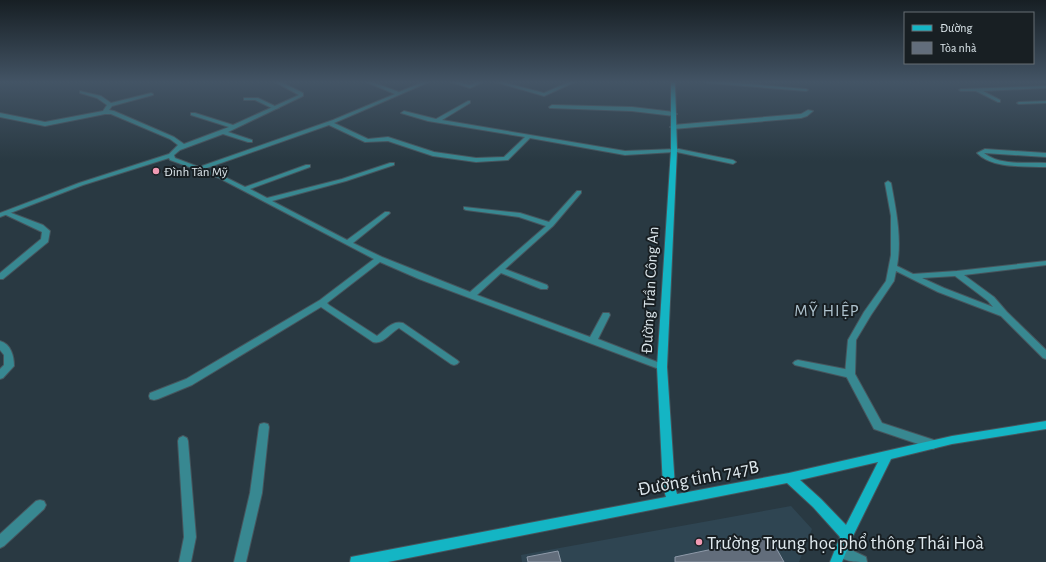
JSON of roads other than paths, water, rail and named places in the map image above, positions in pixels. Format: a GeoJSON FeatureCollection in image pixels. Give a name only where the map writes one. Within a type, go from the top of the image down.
{"type":"FeatureCollection","features":[{"type":"Feature","properties":{"kind":"main road","name":"Đường Trần Công An"},"geometry":{"type":"LineString","coordinates":[[672,499],[662,367],[674,150],[674,108]]}},
{"type":"Feature","properties":{"kind":"main road","name":"Đường tỉnh 747B"},"geometry":{"type":"LineString","coordinates":[[356,562],[672,499],[789,478],[933,444],[1046,425]]}},
{"type":"Feature","properties":{"kind":"main road"},"geometry":{"type":"LineString","coordinates":[[838,556],[888,454]]}},
{"type":"Feature","properties":{"kind":"main road"},"geometry":{"type":"LineString","coordinates":[[789,478],[817,503],[847,535]]}},
{"type":"Feature","properties":{"kind":"street"},"geometry":{"type":"LineString","coordinates":[[105,112],[108,108]]}},
{"type":"Feature","properties":{"kind":"street"},"geometry":{"type":"LineString","coordinates":[[3,214],[81,184],[171,155],[180,148],[223,132],[275,108]]}},
{"type":"Feature","properties":{"kind":"street"},"geometry":{"type":"LineString","coordinates":[[198,169],[329,123],[365,108]]}},
{"type":"Feature","properties":{"kind":"street"},"geometry":{"type":"LineString","coordinates":[[438,120],[458,108]]}},
{"type":"Feature","properties":{"kind":"street"},"geometry":{"type":"LineString","coordinates":[[601,108],[632,109],[674,114]]}},
{"type":"Feature","properties":{"kind":"street"},"geometry":{"type":"LineString","coordinates":[[673,126],[801,116],[810,111]]}},
{"type":"Feature","properties":{"kind":"street"},"geometry":{"type":"LineString","coordinates":[[0,115],[45,124],[105,112],[112,112],[172,138],[182,145],[180,148]]}},
{"type":"Feature","properties":{"kind":"street"},"geometry":{"type":"LineString","coordinates":[[404,113],[625,153],[674,150],[734,162]]}},
{"type":"Feature","properties":{"kind":"street"},"geometry":{"type":"LineString","coordinates":[[193,114],[233,127]]}},
{"type":"Feature","properties":{"kind":"street"},"geometry":{"type":"LineString","coordinates":[[329,123],[367,141],[388,140],[420,151],[476,160],[506,160],[529,136]]}},
{"type":"Feature","properties":{"kind":"street"},"geometry":{"type":"LineString","coordinates":[[223,132],[250,141]]}},
{"type":"Feature","properties":{"kind":"street"},"geometry":{"type":"LineString","coordinates":[[1046,155],[985,151],[980,153],[984,157],[995,161],[1046,165]]}},
{"type":"Feature","properties":{"kind":"street"},"geometry":{"type":"LineString","coordinates":[[171,155],[172,158],[245,189],[379,258],[422,277],[662,367]]}},
{"type":"Feature","properties":{"kind":"street"},"geometry":{"type":"LineString","coordinates":[[268,200],[344,180],[392,164]]}},
{"type":"Feature","properties":{"kind":"street"},"geometry":{"type":"LineString","coordinates":[[245,189],[308,166]]}},
{"type":"Feature","properties":{"kind":"street"},"geometry":{"type":"LineString","coordinates":[[888,183],[894,216],[895,255],[893,267],[890,281],[867,314],[852,340],[850,374],[878,426],[933,444]]}},
{"type":"Feature","properties":{"kind":"street"},"geometry":{"type":"LineString","coordinates":[[472,295],[551,225],[580,192]]}},
{"type":"Feature","properties":{"kind":"street"},"geometry":{"type":"LineString","coordinates":[[466,208],[520,215],[551,225]]}},
{"type":"Feature","properties":{"kind":"street"},"geometry":{"type":"LineString","coordinates":[[349,242],[387,213]]}},
{"type":"Feature","properties":{"kind":"street"},"geometry":{"type":"LineString","coordinates":[[0,277],[45,240],[46,231],[40,227],[3,214]]}},
{"type":"Feature","properties":{"kind":"street"},"geometry":{"type":"LineString","coordinates":[[154,396],[189,382],[323,302],[379,258]]}},
{"type":"Feature","properties":{"kind":"street"},"geometry":{"type":"LineString","coordinates":[[912,277],[1046,263]]}},
{"type":"Feature","properties":{"kind":"street"},"geometry":{"type":"LineString","coordinates":[[893,267],[912,277],[1004,314]]}},
{"type":"Feature","properties":{"kind":"street"},"geometry":{"type":"LineString","coordinates":[[500,270],[544,288]]}},
{"type":"Feature","properties":{"kind":"street"},"geometry":{"type":"LineString","coordinates":[[957,273],[991,299],[1046,356]]}},
{"type":"Feature","properties":{"kind":"street"},"geometry":{"type":"LineString","coordinates":[[323,302],[325,307],[373,339],[380,339],[394,326],[400,325],[454,362]]}},
{"type":"Feature","properties":{"kind":"street"},"geometry":{"type":"LineString","coordinates":[[593,340],[606,315]]}},
{"type":"Feature","properties":{"kind":"street"},"geometry":{"type":"LineString","coordinates":[[0,344],[9,354],[9,366],[0,375]]}},
{"type":"Feature","properties":{"kind":"street"},"geometry":{"type":"LineString","coordinates":[[798,363],[850,374]]}},
{"type":"Feature","properties":{"kind":"street"},"geometry":{"type":"LineString","coordinates":[[240,562],[256,493],[264,427]]}},
{"type":"Feature","properties":{"kind":"street"},"geometry":{"type":"LineString","coordinates":[[183,442],[190,537],[186,562]]}},
{"type":"Feature","properties":{"kind":"street"},"geometry":{"type":"LineString","coordinates":[[0,542],[40,505]]}},
{"type":"Feature","properties":{"kind":"street"},"geometry":{"type":"LineString","coordinates":[[838,556],[860,562]]}},
{"type":"Feature","properties":{"kind":"place","name":"Đình Tân Mỹ"},"geometry":{"type":"Point","coordinates":[156,171]}},
{"type":"Feature","properties":{"kind":"place","name":"Trường Trung học phổ thông Thái Hoà"},"geometry":{"type":"Point","coordinates":[699,542]}},
{"type":"Feature","properties":{"kind":"district","name":"MỸ HIỆP"},"geometry":{"type":"Point","coordinates":[827,310]}}]}
